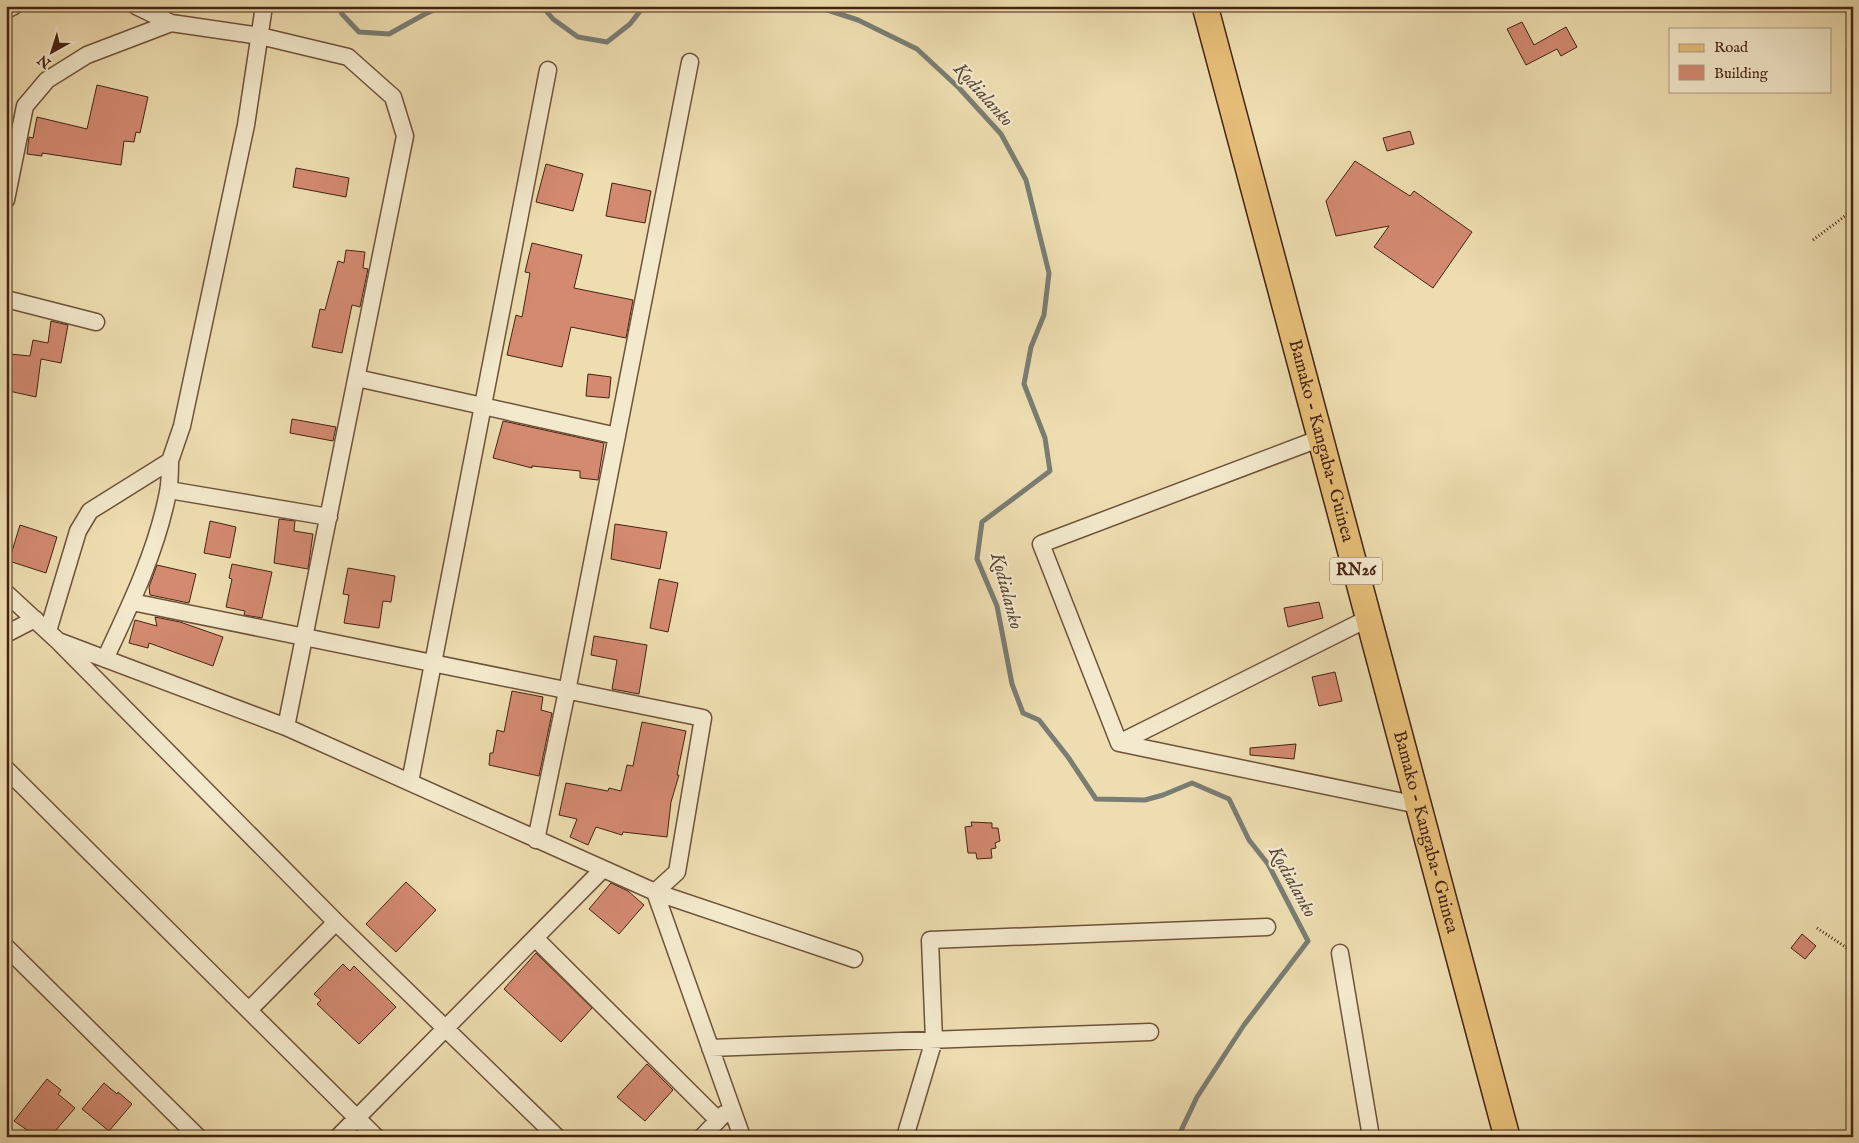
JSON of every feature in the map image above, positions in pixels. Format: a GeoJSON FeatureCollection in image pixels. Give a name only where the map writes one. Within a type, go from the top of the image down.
{"type":"FeatureCollection","features":[{"type":"Feature","properties":{"kind":"main road","name":"Bamako - Kangaba- Guinea"},"geometry":{"type":"LineString","coordinates":[[1205,6],[1507,1137]]}},
{"type":"Feature","properties":{"kind":"street"},"geometry":{"type":"LineString","coordinates":[[6,10],[14,6]]}},
{"type":"Feature","properties":{"kind":"street"},"geometry":{"type":"LineString","coordinates":[[136,6],[171,23],[260,36],[348,57],[393,97],[405,136],[286,727]]}},
{"type":"Feature","properties":{"kind":"street"},"geometry":{"type":"LineString","coordinates":[[105,658],[132,602],[162,522],[169,490],[170,461],[182,426],[244,135],[264,6]]}},
{"type":"Feature","properties":{"kind":"street"},"geometry":{"type":"LineString","coordinates":[[6,200],[25,106],[47,80],[88,55],[171,23]]}},
{"type":"Feature","properties":{"kind":"street"},"geometry":{"type":"LineString","coordinates":[[536,840],[690,62]]}},
{"type":"Feature","properties":{"kind":"street"},"geometry":{"type":"LineString","coordinates":[[410,782],[548,70]]}},
{"type":"Feature","properties":{"kind":"street"},"geometry":{"type":"LineString","coordinates":[[6,300],[96,322]]}},
{"type":"Feature","properties":{"kind":"street"},"geometry":{"type":"LineString","coordinates":[[357,378],[617,436]]}},
{"type":"Feature","properties":{"kind":"street"},"geometry":{"type":"LineString","coordinates":[[1119,743],[1041,544],[1321,438]]}},
{"type":"Feature","properties":{"kind":"street"},"geometry":{"type":"LineString","coordinates":[[53,636],[78,531],[90,512],[170,461]]}},
{"type":"Feature","properties":{"kind":"street"},"geometry":{"type":"LineString","coordinates":[[169,490],[329,517]]}},
{"type":"Feature","properties":{"kind":"street"},"geometry":{"type":"LineString","coordinates":[[6,593],[53,636],[336,922],[556,1137]]}},
{"type":"Feature","properties":{"kind":"street"},"geometry":{"type":"LineString","coordinates":[[132,602],[703,718],[677,872],[654,892]]}},
{"type":"Feature","properties":{"kind":"street"},"geometry":{"type":"LineString","coordinates":[[1119,743],[1368,618]]}},
{"type":"Feature","properties":{"kind":"street"},"geometry":{"type":"LineString","coordinates":[[6,634],[35,620]]}},
{"type":"Feature","properties":{"kind":"street"},"geometry":{"type":"LineString","coordinates":[[53,636],[105,658],[286,727],[654,892],[854,959]]}},
{"type":"Feature","properties":{"kind":"street"},"geometry":{"type":"LineString","coordinates":[[1119,743],[1418,805]]}},
{"type":"Feature","properties":{"kind":"street"},"geometry":{"type":"LineString","coordinates":[[6,769],[376,1137]]}},
{"type":"Feature","properties":{"kind":"street"},"geometry":{"type":"LineString","coordinates":[[338,1137],[603,869]]}},
{"type":"Feature","properties":{"kind":"street"},"geometry":{"type":"LineString","coordinates":[[654,892],[742,1137]]}},
{"type":"Feature","properties":{"kind":"street"},"geometry":{"type":"LineString","coordinates":[[249,1010],[336,922]]}},
{"type":"Feature","properties":{"kind":"street"},"geometry":{"type":"LineString","coordinates":[[905,1137],[934,1040],[930,940],[1267,927]]}},
{"type":"Feature","properties":{"kind":"street"},"geometry":{"type":"LineString","coordinates":[[535,938],[718,1120]]}},
{"type":"Feature","properties":{"kind":"street"},"geometry":{"type":"LineString","coordinates":[[6,947],[198,1137]]}},
{"type":"Feature","properties":{"kind":"street"},"geometry":{"type":"LineString","coordinates":[[1340,953],[1370,1137]]}},
{"type":"Feature","properties":{"kind":"street"},"geometry":{"type":"LineString","coordinates":[[710,1048],[1150,1032]]}},
{"type":"Feature","properties":{"kind":"street"},"geometry":{"type":"LineString","coordinates":[[702,1137],[731,1106]]}},
{"type":"Feature","properties":{"kind":"path"},"geometry":{"type":"LineString","coordinates":[[1813,240],[1853,210]]}},
{"type":"Feature","properties":{"kind":"path"},"geometry":{"type":"LineString","coordinates":[[1817,928],[1853,952]]}},
{"type":"Feature","properties":{"kind":"building"},"geometry":{"type":"Polygon","coordinates":[[[1522,22],[1534,45],[1566,27],[1577,47],[1561,56],[1557,49],[1526,65],[1507,29],[1522,22]]]}},
{"type":"Feature","properties":{"kind":"building"},"geometry":{"type":"Polygon","coordinates":[[[97,85],[148,97],[140,133],[136,132],[134,142],[124,141],[121,165],[42,153],[42,156],[27,154],[29,137],[33,138],[37,117],[87,129],[97,85]]]}},
{"type":"Feature","properties":{"kind":"building"},"geometry":{"type":"Polygon","coordinates":[[[1410,131],[1414,144],[1387,151],[1383,138],[1410,131]]]}},
{"type":"Feature","properties":{"kind":"building"},"geometry":{"type":"Polygon","coordinates":[[[1355,161],[1410,196],[1414,191],[1472,232],[1433,288],[1374,247],[1389,226],[1336,236],[1326,201],[1355,161]]]}},
{"type":"Feature","properties":{"kind":"building"},"geometry":{"type":"Polygon","coordinates":[[[546,164],[583,174],[573,211],[536,202],[546,164]]]}},
{"type":"Feature","properties":{"kind":"building"},"geometry":{"type":"Polygon","coordinates":[[[296,168],[349,178],[346,197],[293,187],[296,168]]]}},
{"type":"Feature","properties":{"kind":"building"},"geometry":{"type":"Polygon","coordinates":[[[612,183],[651,191],[645,223],[606,216],[612,183]]]}},
{"type":"Feature","properties":{"kind":"building"},"geometry":{"type":"Polygon","coordinates":[[[532,243],[582,255],[574,288],[633,300],[626,338],[571,327],[562,367],[507,355],[516,315],[522,317],[530,273],[525,272],[532,243]]]}},
{"type":"Feature","properties":{"kind":"building"},"geometry":{"type":"Polygon","coordinates":[[[346,250],[365,252],[363,268],[368,269],[360,307],[352,305],[342,353],[312,347],[320,309],[325,310],[338,261],[344,263],[346,250]]]}},
{"type":"Feature","properties":{"kind":"building"},"geometry":{"type":"Polygon","coordinates":[[[51,321],[68,325],[61,363],[41,359],[36,397],[9,391],[10,354],[30,356],[33,340],[48,343],[51,321]]]}},
{"type":"Feature","properties":{"kind":"building"},"geometry":{"type":"Polygon","coordinates":[[[588,374],[611,377],[609,398],[586,396],[588,374]]]}},
{"type":"Feature","properties":{"kind":"building"},"geometry":{"type":"Polygon","coordinates":[[[292,419],[336,427],[333,441],[290,433],[292,419]]]}},
{"type":"Feature","properties":{"kind":"building"},"geometry":{"type":"Polygon","coordinates":[[[503,421],[604,443],[598,480],[580,478],[580,471],[532,466],[532,468],[493,458],[503,421]]]}},
{"type":"Feature","properties":{"kind":"building"},"geometry":{"type":"Polygon","coordinates":[[[279,519],[295,521],[294,531],[313,534],[308,569],[274,563],[279,519]]]}},
{"type":"Feature","properties":{"kind":"building"},"geometry":{"type":"Polygon","coordinates":[[[210,521],[236,527],[230,558],[204,553],[210,521]]]}},
{"type":"Feature","properties":{"kind":"building"},"geometry":{"type":"Polygon","coordinates":[[[615,524],[667,532],[660,569],[611,559],[615,524]]]}},
{"type":"Feature","properties":{"kind":"building"},"geometry":{"type":"Polygon","coordinates":[[[20,525],[57,537],[46,573],[9,561],[20,525]]]}},
{"type":"Feature","properties":{"kind":"building"},"geometry":{"type":"Polygon","coordinates":[[[232,564],[272,572],[262,618],[244,615],[245,611],[226,607],[232,579],[229,578],[232,564]]]}},
{"type":"Feature","properties":{"kind":"building"},"geometry":{"type":"Polygon","coordinates":[[[157,565],[196,574],[189,603],[150,595],[149,587],[157,565]]]}},
{"type":"Feature","properties":{"kind":"building"},"geometry":{"type":"Polygon","coordinates":[[[348,568],[395,576],[391,602],[383,601],[379,628],[344,623],[349,595],[343,594],[348,568]]]}},
{"type":"Feature","properties":{"kind":"building"},"geometry":{"type":"Polygon","coordinates":[[[659,579],[678,583],[668,632],[650,628],[659,579]]]}},
{"type":"Feature","properties":{"kind":"building"},"geometry":{"type":"Polygon","coordinates":[[[1319,602],[1323,618],[1288,627],[1284,608],[1319,602]]]}},
{"type":"Feature","properties":{"kind":"building"},"geometry":{"type":"Polygon","coordinates":[[[155,617],[180,622],[223,637],[213,666],[149,643],[148,648],[129,643],[135,620],[157,626],[155,617]]]}},
{"type":"Feature","properties":{"kind":"building"},"geometry":{"type":"Polygon","coordinates":[[[594,636],[647,645],[639,694],[612,689],[617,660],[591,655],[594,636]]]}},
{"type":"Feature","properties":{"kind":"building"},"geometry":{"type":"Polygon","coordinates":[[[1335,672],[1342,701],[1319,706],[1312,677],[1335,672]]]}},
{"type":"Feature","properties":{"kind":"building"},"geometry":{"type":"Polygon","coordinates":[[[512,691],[543,697],[541,710],[552,713],[539,776],[489,765],[490,753],[493,753],[497,730],[504,732],[512,691]]]}},
{"type":"Feature","properties":{"kind":"building"},"geometry":{"type":"Polygon","coordinates":[[[642,722],[686,731],[677,775],[679,775],[671,802],[667,837],[623,832],[622,835],[596,827],[588,845],[570,837],[577,819],[559,815],[566,783],[608,791],[609,788],[621,791],[627,765],[633,766],[642,722]]]}},
{"type":"Feature","properties":{"kind":"building"},"geometry":{"type":"Polygon","coordinates":[[[1296,744],[1294,759],[1250,755],[1250,748],[1296,744]]]}},
{"type":"Feature","properties":{"kind":"building"},"geometry":{"type":"Polygon","coordinates":[[[971,822],[992,823],[992,828],[998,828],[1000,841],[995,843],[996,848],[991,849],[992,858],[977,859],[976,853],[968,853],[965,827],[972,826],[971,822]]]}},
{"type":"Feature","properties":{"kind":"building"},"geometry":{"type":"Polygon","coordinates":[[[406,882],[436,910],[396,952],[366,924],[406,882]]]}},
{"type":"Feature","properties":{"kind":"building"},"geometry":{"type":"Polygon","coordinates":[[[611,883],[628,891],[644,905],[619,934],[589,909],[611,883]]]}},
{"type":"Feature","properties":{"kind":"building"},"geometry":{"type":"Polygon","coordinates":[[[1802,934],[1816,946],[1805,959],[1791,948],[1802,934]]]}},
{"type":"Feature","properties":{"kind":"building"},"geometry":{"type":"Polygon","coordinates":[[[536,953],[592,1008],[561,1042],[504,989],[536,953]]]}},
{"type":"Feature","properties":{"kind":"building"},"geometry":{"type":"Polygon","coordinates":[[[343,964],[350,971],[354,966],[396,1007],[359,1044],[317,1004],[321,1000],[314,994],[343,964]]]}},
{"type":"Feature","properties":{"kind":"building"},"geometry":{"type":"Polygon","coordinates":[[[647,1064],[673,1090],[645,1121],[617,1097],[647,1064]]]}},
{"type":"Feature","properties":{"kind":"building"},"geometry":{"type":"Polygon","coordinates":[[[47,1079],[61,1090],[58,1094],[75,1108],[50,1137],[37,1137],[14,1121],[47,1079]]]}},
{"type":"Feature","properties":{"kind":"building"},"geometry":{"type":"Polygon","coordinates":[[[104,1083],[132,1104],[109,1131],[82,1109],[104,1083]]]}},
{"type":"Feature","properties":{"kind":"waterway","name":"Kodialanko"},"geometry":{"type":"LineString","coordinates":[[339,6],[342,14],[359,32],[389,34],[443,6]]}},
{"type":"Feature","properties":{"kind":"waterway","name":"Kodialanko"},"geometry":{"type":"LineString","coordinates":[[542,6],[553,19],[578,37],[607,42],[630,24],[644,6]]}},
{"type":"Feature","properties":{"kind":"waterway","name":"Kodialanko"},"geometry":{"type":"LineString","coordinates":[[815,6],[858,20],[917,49],[959,88],[1001,134],[1026,180],[1049,273],[1044,315],[1031,347],[1024,384],[1045,438],[1050,471],[982,522],[977,559],[997,606],[1012,684],[1023,713],[1039,720],[1068,757],[1096,799],[1145,800],[1192,783],[1229,799],[1249,840],[1268,864],[1308,941],[1244,1025],[1197,1097],[1178,1137]]}}]}
